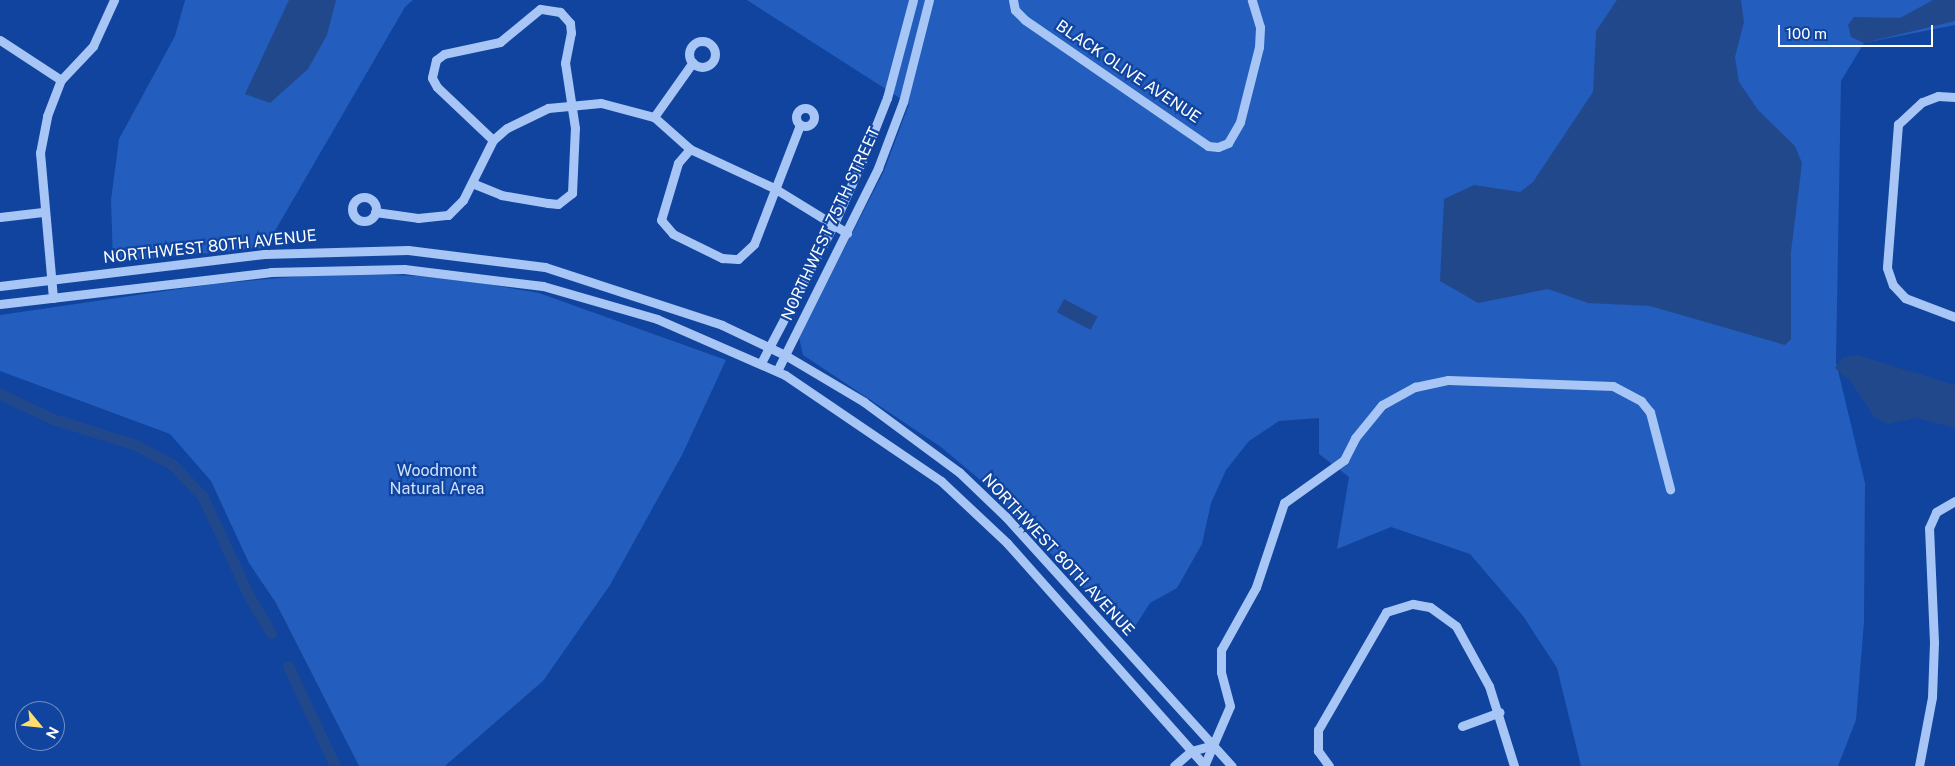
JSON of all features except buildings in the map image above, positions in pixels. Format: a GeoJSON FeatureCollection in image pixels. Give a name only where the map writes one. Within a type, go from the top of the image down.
{"type":"FeatureCollection","features":[{"type":"Feature","properties":{"kind":"street"},"geometry":{"type":"LineString","coordinates":[[53,298],[43,212],[40,153],[61,80],[93,46],[114,0]]}},
{"type":"Feature","properties":{"kind":"street","name":"NORTHWEST 75TH STREET"},"geometry":{"type":"LineString","coordinates":[[761,363],[833,226],[887,98],[914,0]]}},
{"type":"Feature","properties":{"kind":"street","name":"NORTHWEST 75TH STREET"},"geometry":{"type":"LineString","coordinates":[[777,371],[847,233],[903,102],[929,0]]}},
{"type":"Feature","properties":{"kind":"street","name":"BLACK OLIVE AVENUE"},"geometry":{"type":"LineString","coordinates":[[1013,0],[1015,10],[1208,146],[1228,143],[1240,122],[1259,47],[1260,26],[1252,0]]}},
{"type":"Feature","properties":{"kind":"street"},"geometry":{"type":"LineString","coordinates":[[472,183],[501,195],[548,203],[567,199],[575,175],[572,104],[565,64],[570,23],[560,12],[540,9],[500,42],[444,54],[432,69],[437,87],[493,140]]}},
{"type":"Feature","properties":{"kind":"street"},"geometry":{"type":"LineString","coordinates":[[0,40],[61,80]]}},
{"type":"Feature","properties":{"kind":"street"},"geometry":{"type":"LineString","coordinates":[[654,117],[693,62]]}},
{"type":"Feature","properties":{"kind":"street"},"geometry":{"type":"LineString","coordinates":[[1955,97],[1938,96],[1922,102],[1898,124],[1888,268],[1892,285],[1905,298],[1955,317]]}},
{"type":"Feature","properties":{"kind":"street"},"geometry":{"type":"LineString","coordinates":[[375,212],[418,218],[448,215],[472,183],[493,140],[525,117],[572,104],[601,103],[654,117],[690,149],[774,188],[847,233]]}},
{"type":"Feature","properties":{"kind":"street"},"geometry":{"type":"LineString","coordinates":[[690,149],[678,163],[661,220],[673,234],[722,258],[738,259],[754,244],[774,188],[800,125]]}},
{"type":"Feature","properties":{"kind":"street"},"geometry":{"type":"LineString","coordinates":[[0,217],[43,212]]}},
{"type":"Feature","properties":{"kind":"street","name":"NORTHWEST 80TH AVENUE"},"geometry":{"type":"LineString","coordinates":[[0,286],[282,252],[408,250],[482,257],[609,285],[713,322],[785,355],[912,434],[958,472],[1006,517],[1232,766]]}},
{"type":"Feature","properties":{"kind":"street","name":"NORTHWEST 80TH AVENUE"},"geometry":{"type":"LineString","coordinates":[[0,304],[339,268],[476,275],[602,301],[777,371],[941,481],[1007,542],[1205,766]]}},
{"type":"Feature","properties":{"kind":"street"},"geometry":{"type":"LineString","coordinates":[[1205,766],[1230,706],[1221,672],[1221,650],[1256,587],[1284,503],[1304,484],[1344,460],[1355,438],[1382,405],[1415,387],[1448,380],[1613,386],[1641,401],[1650,412],[1670,489]]}},
{"type":"Feature","properties":{"kind":"street"},"geometry":{"type":"LineString","coordinates":[[1919,766],[1932,697],[1934,642],[1929,528],[1936,512],[1955,501]]}},
{"type":"Feature","properties":{"kind":"street"},"geometry":{"type":"LineString","coordinates":[[1329,766],[1318,750],[1318,730],[1378,622],[1398,606],[1430,608],[1456,626],[1500,712],[1514,766]]}},
{"type":"Feature","properties":{"kind":"street"},"geometry":{"type":"LineString","coordinates":[[1462,726],[1500,712]]}},
{"type":"Feature","properties":{"kind":"street"},"geometry":{"type":"LineString","coordinates":[[1174,766],[1191,751],[1213,745]]}},
{"type":"Feature","properties":{"kind":"green space"},"geometry":{"type":"Polygon","coordinates":[[[185,0],[413,0],[405,7],[265,248],[113,262],[111,200],[119,139],[175,36],[185,0]]]}},
{"type":"Feature","properties":{"kind":"green space"},"geometry":{"type":"Polygon","coordinates":[[[747,0],[1955,0],[1955,25],[1864,43],[1841,81],[1836,362],[1865,483],[1864,622],[1856,720],[1838,766],[1581,766],[1557,668],[1523,616],[1470,554],[1391,527],[1337,549],[1349,477],[1319,454],[1319,418],[1279,421],[1249,441],[1226,470],[1211,503],[1202,544],[1177,588],[1150,603],[1129,636],[985,484],[941,447],[803,355],[799,337],[884,171],[909,104],[747,0]]]}},
{"type":"Feature","properties":{"kind":"green space","name":"Woodmont Natural Area"},"geometry":{"type":"Polygon","coordinates":[[[336,273],[446,277],[539,293],[726,360],[682,455],[610,585],[543,681],[445,766],[359,766],[276,603],[249,563],[211,481],[170,434],[0,371],[0,315],[213,284],[336,273]]]}},
{"type":"Feature","properties":{"kind":"shaded area"},"geometry":{"type":"Polygon","coordinates":[[[289,0],[336,0],[327,35],[308,69],[270,103],[245,94],[289,0]]]}},
{"type":"Feature","properties":{"kind":"shaded area"},"geometry":{"type":"Polygon","coordinates":[[[1617,0],[1741,0],[1744,22],[1735,57],[1739,82],[1758,110],[1795,146],[1802,163],[1791,252],[1791,339],[1785,345],[1650,306],[1588,303],[1548,289],[1478,303],[1440,281],[1444,199],[1474,185],[1520,192],[1533,182],[1593,92],[1596,31],[1617,0]]]}},
{"type":"Feature","properties":{"kind":"shaded area"},"geometry":{"type":"Polygon","coordinates":[[[1933,0],[1955,0],[1955,21],[1864,43],[1851,37],[1848,25],[1854,17],[1900,18],[1933,0]]]}},
{"type":"Feature","properties":{"kind":"shaded area"},"geometry":{"type":"Polygon","coordinates":[[[1064,299],[1098,317],[1091,330],[1057,312],[1064,299]]]}},
{"type":"Feature","properties":{"kind":"shaded area"},"geometry":{"type":"Polygon","coordinates":[[[1857,355],[1955,385],[1955,428],[1916,418],[1888,424],[1875,418],[1851,382],[1835,368],[1843,357],[1857,355]]]}},
{"type":"Feature","properties":{"kind":"waterway"},"geometry":{"type":"LineString","coordinates":[[0,394],[53,419],[136,445],[173,465],[203,497],[249,596],[271,633]]}},
{"type":"Feature","properties":{"kind":"waterway"},"geometry":{"type":"LineString","coordinates":[[288,666],[335,766]]}}]}
